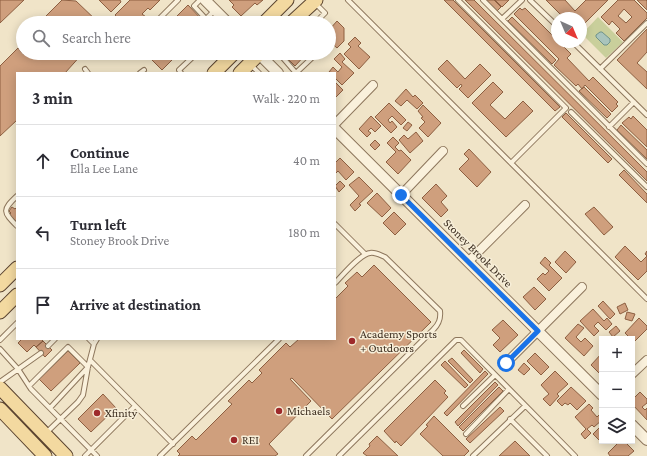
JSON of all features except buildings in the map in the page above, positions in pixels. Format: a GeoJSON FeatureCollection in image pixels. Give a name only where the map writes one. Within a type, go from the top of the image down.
{"type":"FeatureCollection","features":[{"type":"Feature","properties":{"kind":"main road"},"geometry":{"type":"LineString","coordinates":[[271,16],[287,0]]}},
{"type":"Feature","properties":{"kind":"main road"},"geometry":{"type":"LineString","coordinates":[[299,16],[315,1]]}},
{"type":"Feature","properties":{"kind":"main road"},"geometry":{"type":"LineString","coordinates":[[215,72],[223,60]]}},
{"type":"Feature","properties":{"kind":"main road"},"geometry":{"type":"LineString","coordinates":[[249,70],[255,60]]}},
{"type":"Feature","properties":{"kind":"main road"},"geometry":{"type":"LineString","coordinates":[[0,285],[16,269]]}},
{"type":"Feature","properties":{"kind":"main road"},"geometry":{"type":"LineString","coordinates":[[0,312],[14,300]]}},
{"type":"Feature","properties":{"kind":"main road"},"geometry":{"type":"LineString","coordinates":[[0,388],[66,456]]}},
{"type":"Feature","properties":{"kind":"main road"},"geometry":{"type":"LineString","coordinates":[[0,409],[45,456]]}},
{"type":"Feature","properties":{"kind":"main road"},"geometry":{"type":"LineString","coordinates":[[34,444],[44,434]]}},
{"type":"Feature","properties":{"kind":"street"},"geometry":{"type":"LineString","coordinates":[[205,0],[214,6],[222,16]]}},
{"type":"Feature","properties":{"kind":"street"},"geometry":{"type":"LineString","coordinates":[[266,60],[277,72]]}},
{"type":"Feature","properties":{"kind":"street"},"geometry":{"type":"LineString","coordinates":[[336,123],[373,85]]}},
{"type":"Feature","properties":{"kind":"street","name":"Stoney Brook Drive"},"geometry":{"type":"LineString","coordinates":[[336,130],[599,392]]}},
{"type":"Feature","properties":{"kind":"street"},"geometry":{"type":"LineString","coordinates":[[401,195],[443,151]]}},
{"type":"Feature","properties":{"kind":"street"},"geometry":{"type":"LineString","coordinates":[[468,262],[525,205]]}},
{"type":"Feature","properties":{"kind":"street"},"geometry":{"type":"LineString","coordinates":[[506,363],[582,288]]}},
{"type":"Feature","properties":{"kind":"street"},"geometry":{"type":"LineString","coordinates":[[634,372],[647,360]]}},
{"type":"Feature","properties":{"kind":"street"},"geometry":{"type":"LineString","coordinates":[[635,428],[647,440]]}},
{"type":"Feature","properties":{"kind":"lane"},"geometry":{"type":"LineString","coordinates":[[162,16],[178,0]]}},
{"type":"Feature","properties":{"kind":"lane"},"geometry":{"type":"LineString","coordinates":[[200,0],[194,6],[203,16]]}},
{"type":"Feature","properties":{"kind":"lane"},"geometry":{"type":"LineString","coordinates":[[348,0],[647,299]]}},
{"type":"Feature","properties":{"kind":"lane"},"geometry":{"type":"LineString","coordinates":[[458,0],[566,108],[511,162]]}},
{"type":"Feature","properties":{"kind":"lane"},"geometry":{"type":"LineString","coordinates":[[482,0],[647,164]]}},
{"type":"Feature","properties":{"kind":"lane"},"geometry":{"type":"LineString","coordinates":[[502,19],[522,0]]}},
{"type":"Feature","properties":{"kind":"lane"},"geometry":{"type":"LineString","coordinates":[[530,0],[551,20]]}},
{"type":"Feature","properties":{"kind":"lane"},"geometry":{"type":"LineString","coordinates":[[315,1],[325,13],[322,16]]}},
{"type":"Feature","properties":{"kind":"lane"},"geometry":{"type":"LineString","coordinates":[[208,16],[214,6]]}},
{"type":"Feature","properties":{"kind":"lane"},"geometry":{"type":"LineString","coordinates":[[600,69],[647,23]]}},
{"type":"Feature","properties":{"kind":"lane"},"geometry":{"type":"LineString","coordinates":[[579,48],[647,115]]}},
{"type":"Feature","properties":{"kind":"lane"},"geometry":{"type":"LineString","coordinates":[[180,72],[179,70],[189,60]]}},
{"type":"Feature","properties":{"kind":"lane"},"geometry":{"type":"LineString","coordinates":[[285,60],[295,72]]}},
{"type":"Feature","properties":{"kind":"lane"},"geometry":{"type":"LineString","coordinates":[[297,72],[307,62]]}},
{"type":"Feature","properties":{"kind":"lane"},"geometry":{"type":"LineString","coordinates":[[609,127],[634,102]]}},
{"type":"Feature","properties":{"kind":"lane"},"geometry":{"type":"LineString","coordinates":[[571,112],[647,187]]}},
{"type":"Feature","properties":{"kind":"lane"},"geometry":{"type":"LineString","coordinates":[[16,197],[5,210],[6,216],[16,225]]}},
{"type":"Feature","properties":{"kind":"lane"},"geometry":{"type":"LineString","coordinates":[[336,225],[365,254]]}},
{"type":"Feature","properties":{"kind":"lane"},"geometry":{"type":"LineString","coordinates":[[306,456],[439,323],[440,311],[385,257],[372,252],[365,254],[336,282]]}},
{"type":"Feature","properties":{"kind":"lane"},"geometry":{"type":"LineString","coordinates":[[0,340],[16,324]]}},
{"type":"Feature","properties":{"kind":"lane"},"geometry":{"type":"LineString","coordinates":[[48,346],[54,340]]}},
{"type":"Feature","properties":{"kind":"lane"},"geometry":{"type":"LineString","coordinates":[[90,340],[94,344]]}},
{"type":"Feature","properties":{"kind":"lane"},"geometry":{"type":"LineString","coordinates":[[50,408],[88,367],[91,362],[94,344],[96,340]]}},
{"type":"Feature","properties":{"kind":"lane"},"geometry":{"type":"LineString","coordinates":[[160,456],[278,340]]}},
{"type":"Feature","properties":{"kind":"lane"},"geometry":{"type":"LineString","coordinates":[[339,456],[456,340],[461,340],[575,456]]}},
{"type":"Feature","properties":{"kind":"lane"},"geometry":{"type":"LineString","coordinates":[[29,386],[68,347],[88,367]]}},
{"type":"Feature","properties":{"kind":"lane"},"geometry":{"type":"LineString","coordinates":[[0,349],[18,369],[31,389],[97,456]]}},
{"type":"Feature","properties":{"kind":"lane"},"geometry":{"type":"LineString","coordinates":[[0,382],[41,353]]}},
{"type":"Feature","properties":{"kind":"lane"},"geometry":{"type":"LineString","coordinates":[[91,362],[173,444]]}},
{"type":"Feature","properties":{"kind":"lane"},"geometry":{"type":"LineString","coordinates":[[44,434],[61,420],[83,395],[88,367]]}},
{"type":"Feature","properties":{"kind":"lane"},"geometry":{"type":"LineString","coordinates":[[463,406],[495,375]]}},
{"type":"Feature","properties":{"kind":"lane"},"geometry":{"type":"LineString","coordinates":[[466,434],[509,389]]}},
{"type":"Feature","properties":{"kind":"lane"},"geometry":{"type":"LineString","coordinates":[[85,456],[135,406]]}},
{"type":"Feature","properties":{"kind":"lane"},"geometry":{"type":"LineString","coordinates":[[474,456],[510,419],[525,406]]}},
{"type":"Feature","properties":{"kind":"lane"},"geometry":{"type":"LineString","coordinates":[[510,419],[547,456]]}},
{"type":"Feature","properties":{"kind":"green space"},"geometry":{"type":"Polygon","coordinates":[[[598,17],[623,42],[606,58],[587,39],[587,29],[598,17]]]}},
{"type":"Feature","properties":{"kind":"water"},"geometry":{"type":"Polygon","coordinates":[[[600,32],[610,39],[610,42],[607,45],[604,45],[596,37],[596,35],[600,32]]]}},
{"type":"Feature","properties":{"kind":"place","name":"Academy Sports + Outdoors"},"geometry":{"type":"Point","coordinates":[352,341]}},
{"type":"Feature","properties":{"kind":"place","name":"Michaels"},"geometry":{"type":"Point","coordinates":[279,411]}},
{"type":"Feature","properties":{"kind":"place","name":"Xfinity"},"geometry":{"type":"Point","coordinates":[97,413]}},
{"type":"Feature","properties":{"kind":"place","name":"REI"},"geometry":{"type":"Point","coordinates":[234,440]}},
{"type":"Feature","properties":{"kind":"route"},"geometry":{"type":"LineString","coordinates":[[401,195],[538,331],[506,363]]}}]}
